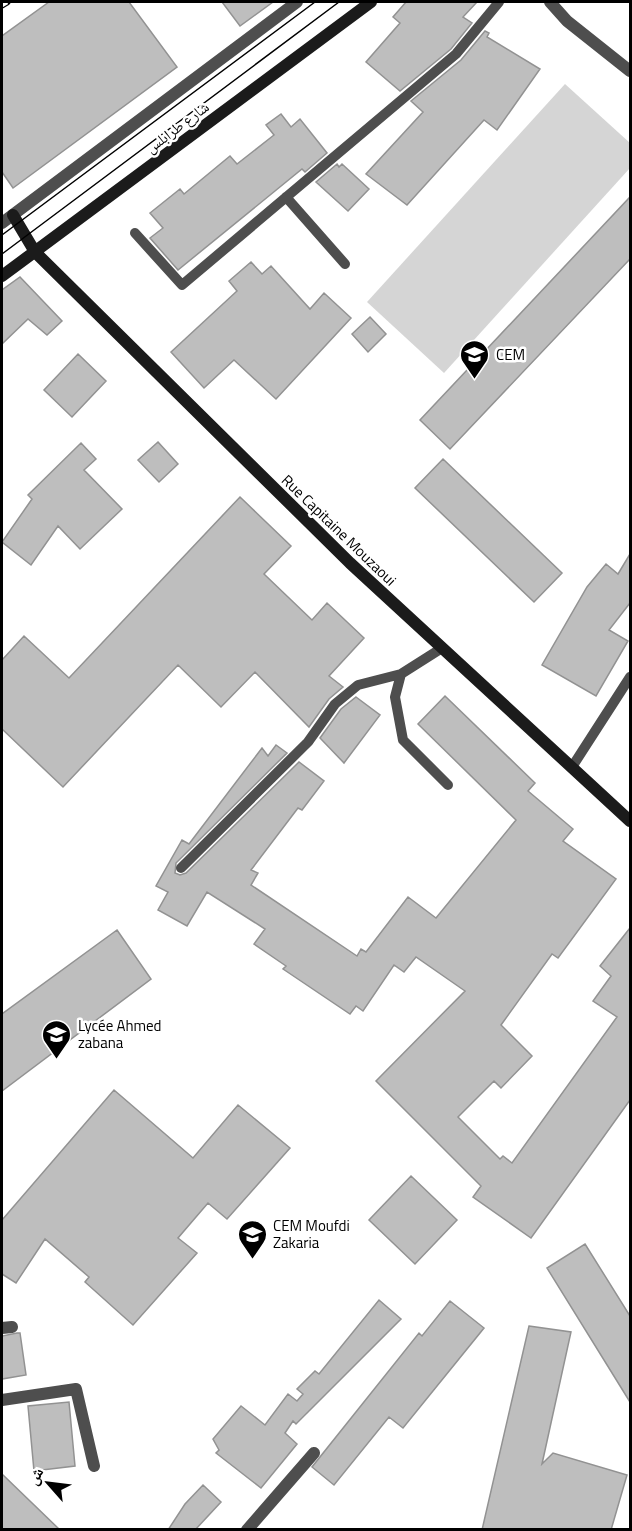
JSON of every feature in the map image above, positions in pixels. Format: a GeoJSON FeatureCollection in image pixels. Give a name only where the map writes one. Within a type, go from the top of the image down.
{"type":"FeatureCollection","features":[{"type":"Feature","properties":{"kind":"main road","name":"شارع طرابلس"},"geometry":{"type":"LineString","coordinates":[[2,276],[371,2]]}},
{"type":"Feature","properties":{"kind":"main road","name":"Rue Capitaine Mouzaoui"},"geometry":{"type":"LineString","coordinates":[[13,215],[35,252],[350,563],[630,821]]}},
{"type":"Feature","properties":{"kind":"street"},"geometry":{"type":"LineString","coordinates":[[2,223],[297,2]]}},
{"type":"Feature","properties":{"kind":"street"},"geometry":{"type":"LineString","coordinates":[[549,2],[567,21],[630,71]]}},
{"type":"Feature","properties":{"kind":"street"},"geometry":{"type":"LineString","coordinates":[[2,1400],[76,1389],[94,1466]]}},
{"type":"Feature","properties":{"kind":"street"},"geometry":{"type":"LineString","coordinates":[[247,1530],[314,1453]]}},
{"type":"Feature","properties":{"kind":"lane"},"geometry":{"type":"LineString","coordinates":[[135,233],[182,285],[456,54],[499,2]]}},
{"type":"Feature","properties":{"kind":"lane"},"geometry":{"type":"LineString","coordinates":[[286,197],[345,264]]}},
{"type":"Feature","properties":{"kind":"lane"},"geometry":{"type":"LineString","coordinates":[[181,868],[308,742],[335,704],[358,685],[401,674],[441,648]]}},
{"type":"Feature","properties":{"kind":"lane"},"geometry":{"type":"LineString","coordinates":[[401,674],[395,697],[403,740],[448,785]]}},
{"type":"Feature","properties":{"kind":"lane"},"geometry":{"type":"LineString","coordinates":[[572,767],[630,677]]}},
{"type":"Feature","properties":{"kind":"shaded area"},"geometry":{"type":"Polygon","coordinates":[[[565,84],[630,143],[630,168],[444,373],[367,302],[565,84]]]}},
{"type":"Feature","properties":{"kind":"building"},"geometry":{"type":"Polygon","coordinates":[[[49,2],[129,2],[177,67],[13,188],[2,172],[2,36],[49,2]]]}},
{"type":"Feature","properties":{"kind":"building"},"geometry":{"type":"Polygon","coordinates":[[[222,2],[273,2],[240,26],[222,2]]]}},
{"type":"Feature","properties":{"kind":"building"},"geometry":{"type":"Polygon","coordinates":[[[406,2],[477,2],[463,17],[472,23],[451,49],[400,91],[366,62],[400,23],[393,17],[406,2]]]}},
{"type":"Feature","properties":{"kind":"building"},"geometry":{"type":"Polygon","coordinates":[[[485,31],[489,33],[487,37],[540,69],[497,130],[484,120],[407,205],[366,174],[423,112],[411,101],[461,60],[485,31]]]}},
{"type":"Feature","properties":{"kind":"building"},"geometry":{"type":"Polygon","coordinates":[[[281,114],[291,127],[300,119],[327,153],[305,172],[302,169],[178,270],[150,238],[163,228],[150,213],[180,189],[184,194],[230,156],[237,164],[274,135],[266,125],[281,114]]]}},
{"type":"Feature","properties":{"kind":"building"},"geometry":{"type":"Polygon","coordinates":[[[337,164],[339,167],[342,164],[369,189],[348,211],[316,182],[337,164]]]}},
{"type":"Feature","properties":{"kind":"building"},"geometry":{"type":"Polygon","coordinates":[[[630,197],[630,259],[450,449],[420,420],[630,197]]]}},
{"type":"Feature","properties":{"kind":"building"},"geometry":{"type":"Polygon","coordinates":[[[251,262],[262,274],[271,266],[310,309],[324,293],[351,318],[276,399],[234,360],[204,388],[171,352],[237,291],[229,281],[251,262]]]}},
{"type":"Feature","properties":{"kind":"building"},"geometry":{"type":"Polygon","coordinates":[[[20,277],[62,321],[47,335],[28,319],[2,344],[2,290],[20,277]]]}},
{"type":"Feature","properties":{"kind":"building"},"geometry":{"type":"Polygon","coordinates":[[[370,317],[386,334],[368,352],[352,334],[370,317]]]}},
{"type":"Feature","properties":{"kind":"building"},"geometry":{"type":"Polygon","coordinates":[[[78,354],[106,381],[72,417],[44,390],[78,354]]]}},
{"type":"Feature","properties":{"kind":"building"},"geometry":{"type":"Polygon","coordinates":[[[158,442],[178,464],[159,482],[138,460],[158,442]]]}},
{"type":"Feature","properties":{"kind":"building"},"geometry":{"type":"Polygon","coordinates":[[[81,443],[96,459],[84,470],[122,509],[80,549],[58,526],[31,565],[2,542],[32,499],[28,495],[81,443]]]}},
{"type":"Feature","properties":{"kind":"building"},"geometry":{"type":"Polygon","coordinates":[[[443,459],[562,573],[534,602],[415,488],[443,459]]]}},
{"type":"Feature","properties":{"kind":"building"},"geometry":{"type":"Polygon","coordinates":[[[240,497],[291,546],[264,574],[312,620],[327,603],[364,638],[329,676],[343,687],[329,699],[309,727],[255,672],[221,707],[178,665],[63,787],[2,729],[2,660],[24,636],[69,678],[240,497]]]}},
{"type":"Feature","properties":{"kind":"building"},"geometry":{"type":"Polygon","coordinates":[[[630,554],[630,603],[609,630],[628,641],[596,696],[542,665],[587,587],[606,564],[618,574],[630,554]]]}},
{"type":"Feature","properties":{"kind":"building"},"geometry":{"type":"Polygon","coordinates":[[[445,696],[535,783],[528,791],[573,829],[563,841],[616,879],[558,958],[552,954],[501,1025],[532,1056],[501,1088],[494,1081],[458,1117],[500,1159],[503,1156],[512,1163],[617,1017],[593,1001],[611,976],[600,966],[630,928],[630,1100],[531,1238],[473,1197],[481,1186],[376,1081],[465,991],[416,957],[404,972],[394,965],[363,1011],[356,1006],[350,1014],[283,969],[286,966],[254,944],[265,929],[207,892],[187,926],[158,910],[168,892],[156,886],[182,840],[189,844],[262,748],[268,756],[276,745],[287,753],[176,863],[175,873],[180,875],[186,873],[299,762],[324,781],[302,810],[298,808],[251,870],[258,873],[251,885],[357,956],[361,949],[366,952],[408,897],[436,918],[516,820],[418,724],[445,696]]]}},
{"type":"Feature","properties":{"kind":"building"},"geometry":{"type":"Polygon","coordinates":[[[356,697],[380,715],[344,763],[320,738],[341,709],[356,697]]]}},
{"type":"Feature","properties":{"kind":"building"},"geometry":{"type":"Polygon","coordinates":[[[117,930],[151,979],[2,1091],[2,1014],[117,930]]]}},
{"type":"Feature","properties":{"kind":"building"},"geometry":{"type":"Polygon","coordinates":[[[114,1090],[193,1158],[238,1105],[290,1148],[227,1219],[208,1203],[178,1238],[197,1253],[133,1325],[85,1282],[89,1277],[45,1239],[16,1283],[2,1274],[2,1220],[114,1090]]]}},
{"type":"Feature","properties":{"kind":"building"},"geometry":{"type":"Polygon","coordinates":[[[411,1176],[457,1220],[415,1264],[369,1220],[411,1176]]]}},
{"type":"Feature","properties":{"kind":"building"},"geometry":{"type":"Polygon","coordinates":[[[585,1244],[630,1316],[630,1402],[547,1268],[585,1244]]]}},
{"type":"Feature","properties":{"kind":"building"},"geometry":{"type":"Polygon","coordinates":[[[379,1300],[401,1319],[296,1424],[293,1421],[285,1433],[297,1444],[261,1488],[216,1453],[219,1450],[213,1439],[241,1406],[265,1425],[288,1394],[297,1401],[303,1394],[297,1389],[315,1371],[319,1374],[379,1300]]]}},
{"type":"Feature","properties":{"kind":"building"},"geometry":{"type":"Polygon","coordinates":[[[450,1301],[484,1328],[403,1428],[389,1417],[334,1485],[312,1467],[419,1333],[422,1336],[450,1301]]]}},
{"type":"Feature","properties":{"kind":"building"},"geometry":{"type":"Polygon","coordinates":[[[529,1326],[571,1332],[542,1464],[553,1453],[627,1475],[611,1530],[482,1530],[529,1326]]]}},
{"type":"Feature","properties":{"kind":"building"},"geometry":{"type":"Polygon","coordinates":[[[20,1333],[26,1375],[2,1379],[2,1336],[20,1333]]]}},
{"type":"Feature","properties":{"kind":"building"},"geometry":{"type":"Polygon","coordinates":[[[69,1402],[75,1466],[34,1471],[28,1406],[69,1402]]]}},
{"type":"Feature","properties":{"kind":"building"},"geometry":{"type":"Polygon","coordinates":[[[2,1474],[60,1530],[2,1530],[2,1474]]]}},
{"type":"Feature","properties":{"kind":"building"},"geometry":{"type":"Polygon","coordinates":[[[203,1485],[221,1502],[195,1530],[168,1530],[185,1504],[203,1485]]]}},
{"type":"Feature","properties":{"kind":"tram line"},"geometry":{"type":"LineString","coordinates":[[2,235],[315,2]]}},
{"type":"Feature","properties":{"kind":"tram line"},"geometry":{"type":"LineString","coordinates":[[2,254],[339,2]]}},
{"type":"Feature","properties":{"kind":"railway"},"geometry":{"type":"LineString","coordinates":[[2,5],[7,2]]}},
{"type":"Feature","properties":{"kind":"place","name":"CEM"},"geometry":{"type":"Point","coordinates":[475,380]}},
{"type":"Feature","properties":{"kind":"place","name":"Lycée Ahmed zabana"},"geometry":{"type":"Point","coordinates":[57,1060]}},
{"type":"Feature","properties":{"kind":"place","name":"CEM Moufdi Zakaria"},"geometry":{"type":"Point","coordinates":[252,1260]}}]}
